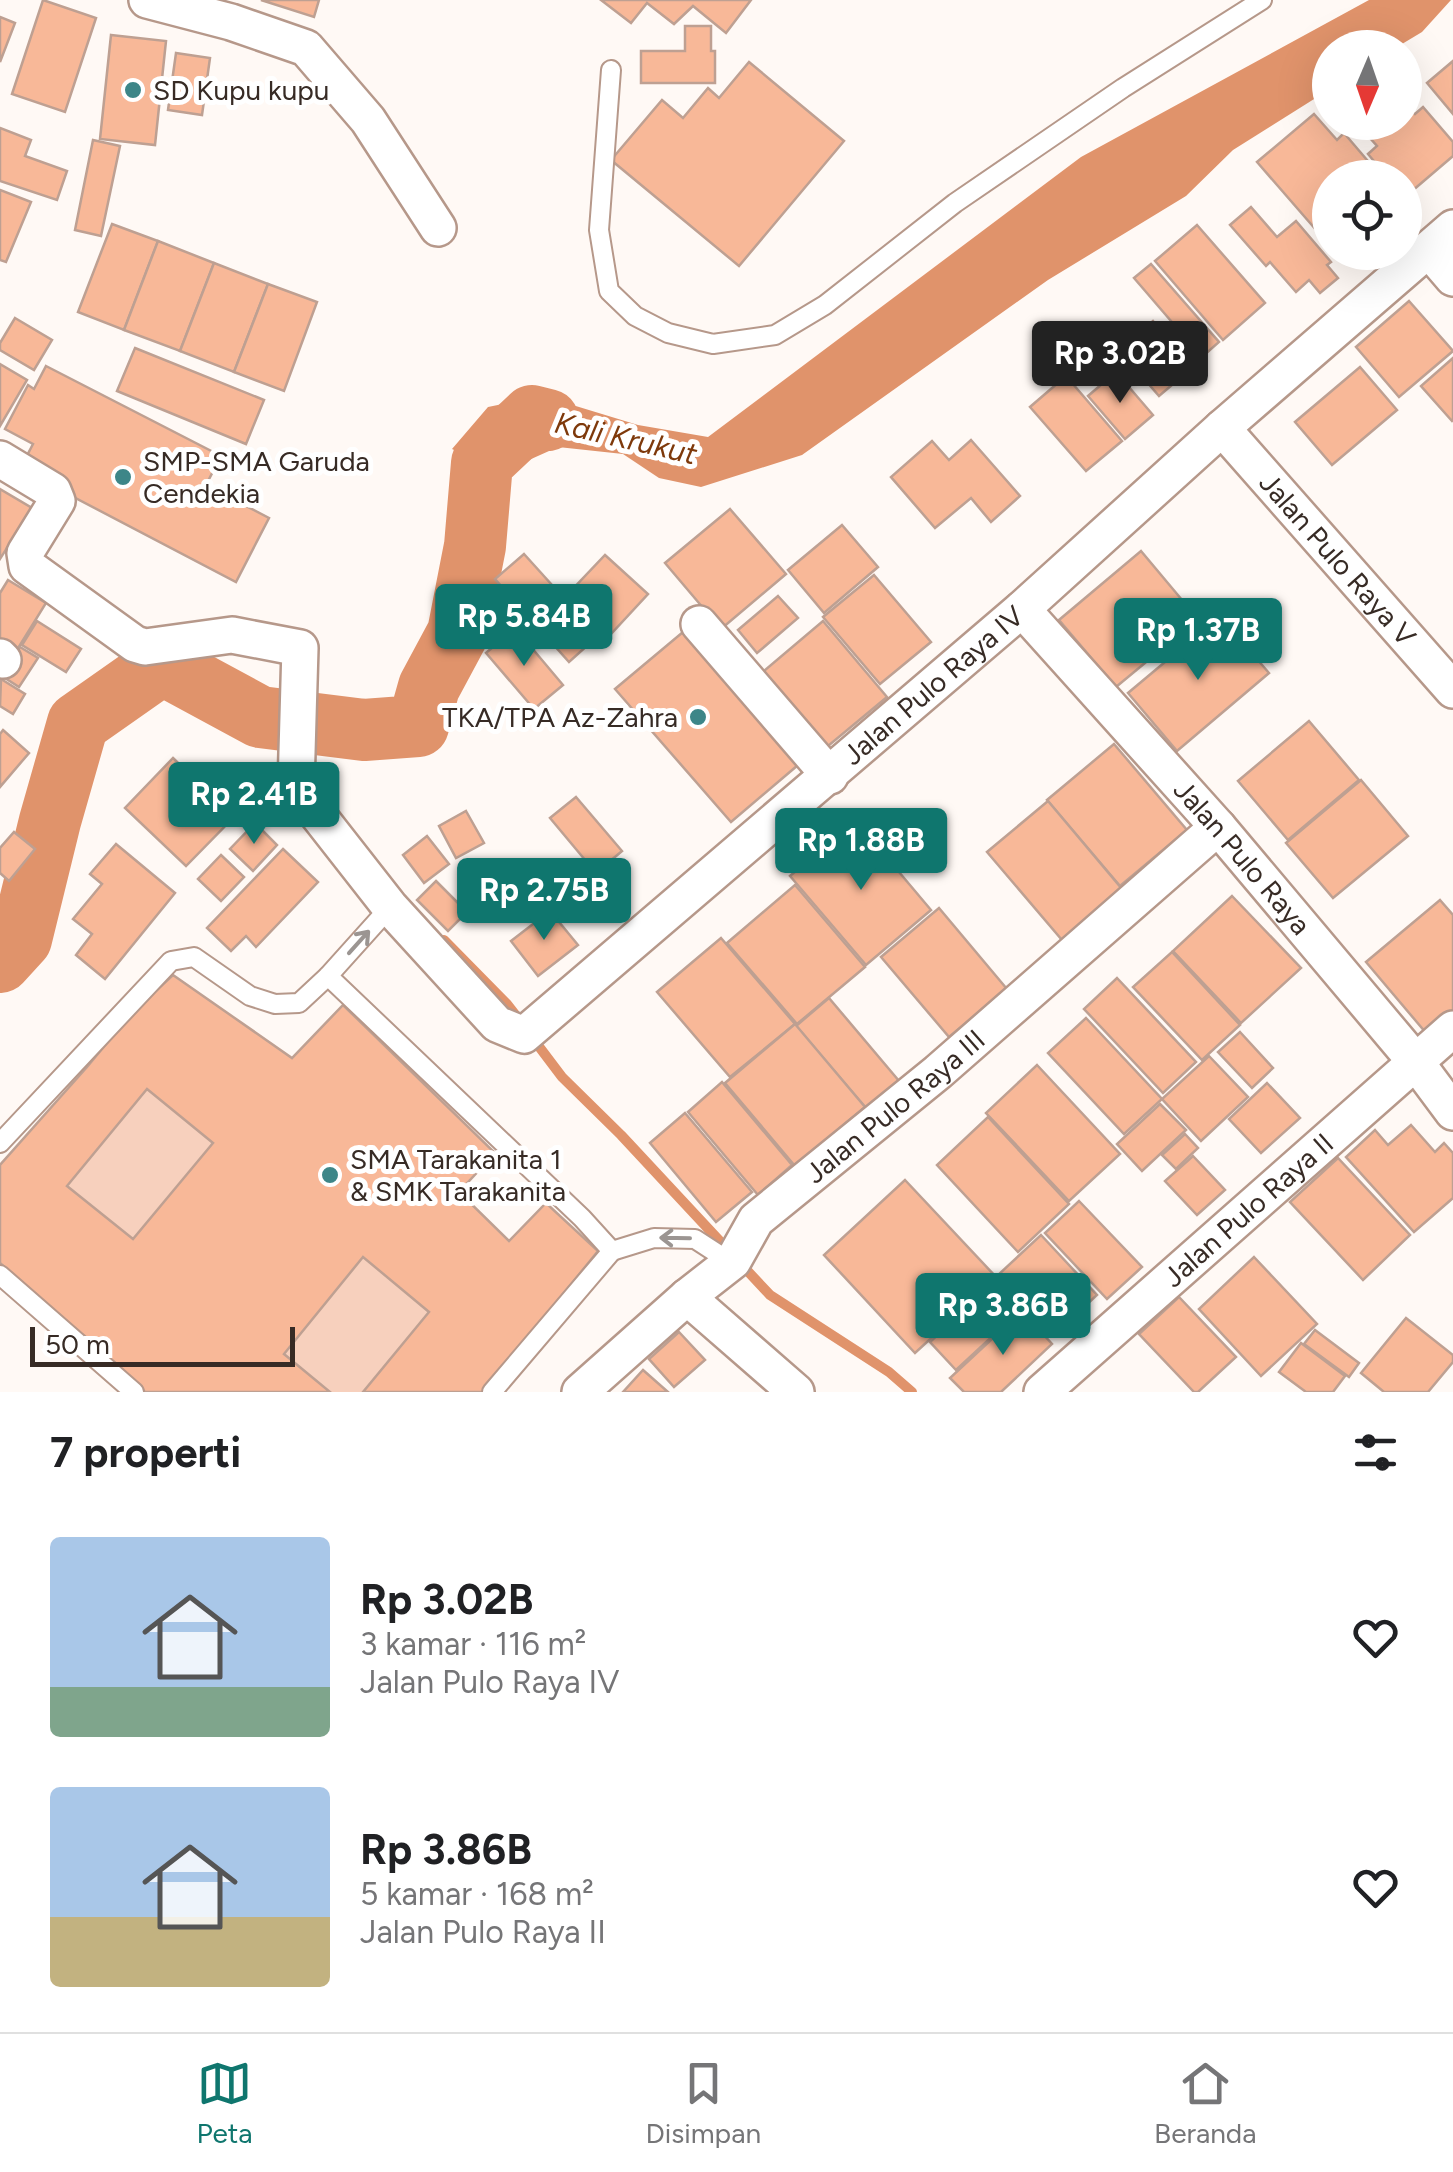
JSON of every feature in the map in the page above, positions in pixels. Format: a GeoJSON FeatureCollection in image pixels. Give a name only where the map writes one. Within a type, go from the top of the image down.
{"type":"FeatureCollection","features":[{"type":"Feature","properties":{"kind":"street"},"geometry":{"type":"LineString","coordinates":[[146,0],[232,22],[306,48],[368,120],[438,228]]}},
{"type":"Feature","properties":{"kind":"street"},"geometry":{"type":"LineString","coordinates":[[1441,239],[1453,278]]}},
{"type":"Feature","properties":{"kind":"street","name":"Jalan Pulo Raya IV"},"geometry":{"type":"LineString","coordinates":[[0,460],[52,491],[57,501],[25,553],[27,566],[136,644],[145,647],[232,634],[300,648],[296,788],[390,908],[497,1024],[524,1035],[830,776],[1441,239]]}},
{"type":"Feature","properties":{"kind":"street","name":"Jalan Pulo Raya V"},"geometry":{"type":"LineString","coordinates":[[1222,428],[1453,690]]}},
{"type":"Feature","properties":{"kind":"street","name":"Jalan Pulo Raya"},"geometry":{"type":"LineString","coordinates":[[1022,609],[1218,826],[1416,1060],[1453,1112]]}},
{"type":"Feature","properties":{"kind":"street"},"geometry":{"type":"LineString","coordinates":[[699,624],[830,776]]}},
{"type":"Feature","properties":{"kind":"street","name":"Jalan Pulo Raya III"},"geometry":{"type":"LineString","coordinates":[[588,1389],[687,1297],[732,1262],[756,1220],[938,1072],[1218,826]]}},
{"type":"Feature","properties":{"kind":"street","name":"Jalan Pulo Raya II"},"geometry":{"type":"LineString","coordinates":[[1042,1392],[1453,1030]]}},
{"type":"Feature","properties":{"kind":"street"},"geometry":{"type":"LineString","coordinates":[[687,1297],[796,1392]]}},
{"type":"Feature","properties":{"kind":"lane"},"geometry":{"type":"LineString","coordinates":[[611,70],[599,230],[609,291],[635,316],[668,333],[713,344],[776,335],[825,305],[955,203],[1123,88],[1262,0]]}},
{"type":"Feature","properties":{"kind":"lane"},"geometry":{"type":"LineString","coordinates":[[0,1143],[170,961],[194,956],[250,996],[275,1004],[299,1004],[390,908]]}},
{"type":"Feature","properties":{"kind":"lane"},"geometry":{"type":"LineString","coordinates":[[328,976],[612,1251]]}},
{"type":"Feature","properties":{"kind":"lane"},"geometry":{"type":"LineString","coordinates":[[492,1392],[612,1251],[654,1238],[695,1238],[732,1262]]}},
{"type":"Feature","properties":{"kind":"lane"},"geometry":{"type":"LineString","coordinates":[[0,1275],[134,1392]]}},
{"type":"Feature","properties":{"kind":"shaded area"},"geometry":{"type":"Polygon","coordinates":[[[147,1089],[213,1143],[133,1239],[68,1186],[147,1089]]]}},
{"type":"Feature","properties":{"kind":"shaded area"},"geometry":{"type":"Polygon","coordinates":[[[363,1257],[429,1312],[363,1392],[330,1392],[284,1354],[363,1257]]]}},
{"type":"Feature","properties":{"kind":"water"},"geometry":{"type":"Polygon","coordinates":[[[1369,0],[1451,0],[1422,32],[1314,30],[1369,0]]]}},
{"type":"Feature","properties":{"kind":"water"},"geometry":{"type":"Polygon","coordinates":[[[1312,31],[1312,100],[1233,150],[1186,196],[1048,280],[802,455],[701,487],[659,478],[623,454],[558,447],[520,464],[482,463],[452,449],[488,407],[543,396],[638,425],[708,437],[1081,157],[1312,31]]]}},
{"type":"Feature","properties":{"kind":"building"},"geometry":{"type":"Polygon","coordinates":[[[43,0],[96,18],[65,112],[12,94],[43,0]]]}},
{"type":"Feature","properties":{"kind":"building"},"geometry":{"type":"Polygon","coordinates":[[[261,0],[319,0],[314,17],[261,0]]]}},
{"type":"Feature","properties":{"kind":"building"},"geometry":{"type":"Polygon","coordinates":[[[601,0],[751,0],[726,33],[693,6],[674,24],[647,3],[631,23],[601,0]]]}},
{"type":"Feature","properties":{"kind":"building"},"geometry":{"type":"Polygon","coordinates":[[[0,17],[15,23],[0,62],[0,17]]]}},
{"type":"Feature","properties":{"kind":"building"},"geometry":{"type":"Polygon","coordinates":[[[685,26],[711,26],[715,83],[641,83],[641,51],[685,51],[685,26]]]}},
{"type":"Feature","properties":{"kind":"building","name":"SD Kupu kupu"},"geometry":{"type":"Polygon","coordinates":[[[111,35],[166,41],[155,145],[100,139],[111,35]]]}},
{"type":"Feature","properties":{"kind":"building"},"geometry":{"type":"Polygon","coordinates":[[[176,53],[210,58],[202,115],[168,110],[176,53]]]}},
{"type":"Feature","properties":{"kind":"building"},"geometry":{"type":"Polygon","coordinates":[[[1453,61],[1453,114],[1427,83],[1453,61]]]}},
{"type":"Feature","properties":{"kind":"building"},"geometry":{"type":"Polygon","coordinates":[[[749,62],[844,141],[739,266],[611,160],[662,100],[683,118],[708,88],[719,98],[749,62]]]}},
{"type":"Feature","properties":{"kind":"building"},"geometry":{"type":"Polygon","coordinates":[[[1423,107],[1453,142],[1453,156],[1422,182],[1422,160],[1373,160],[1368,154],[1377,146],[1372,140],[1422,140],[1423,107]]]}},
{"type":"Feature","properties":{"kind":"building"},"geometry":{"type":"Polygon","coordinates":[[[1312,116],[1312,140],[1350,140],[1367,160],[1312,160],[1312,225],[1257,162],[1312,116]]]}},
{"type":"Feature","properties":{"kind":"building"},"geometry":{"type":"Polygon","coordinates":[[[0,128],[31,140],[25,156],[67,171],[57,200],[0,181],[0,128]]]}},
{"type":"Feature","properties":{"kind":"building"},"geometry":{"type":"Polygon","coordinates":[[[93,140],[120,146],[101,236],[75,230],[93,140]]]}},
{"type":"Feature","properties":{"kind":"building"},"geometry":{"type":"Polygon","coordinates":[[[0,190],[31,202],[6,262],[0,260],[0,190]]]}},
{"type":"Feature","properties":{"kind":"building"},"geometry":{"type":"Polygon","coordinates":[[[1251,207],[1277,237],[1296,221],[1312,240],[1312,270],[1331,270],[1338,278],[1320,293],[1309,280],[1296,292],[1270,262],[1266,266],[1230,225],[1251,207]]]}},
{"type":"Feature","properties":{"kind":"building"},"geometry":{"type":"Polygon","coordinates":[[[112,224],[158,241],[124,330],[78,312],[112,224]]]}},
{"type":"Feature","properties":{"kind":"building"},"geometry":{"type":"Polygon","coordinates":[[[1197,225],[1265,303],[1223,340],[1155,261],[1197,225]]]}},
{"type":"Feature","properties":{"kind":"building"},"geometry":{"type":"Polygon","coordinates":[[[158,241],[214,263],[180,351],[124,330],[158,241]]]}},
{"type":"Feature","properties":{"kind":"building"},"geometry":{"type":"Polygon","coordinates":[[[214,263],[268,284],[234,372],[180,351],[214,263]]]}},
{"type":"Feature","properties":{"kind":"building"},"geometry":{"type":"Polygon","coordinates":[[[1151,264],[1219,342],[1202,357],[1134,278],[1151,264]]]}},
{"type":"Feature","properties":{"kind":"building"},"geometry":{"type":"Polygon","coordinates":[[[268,284],[317,302],[284,391],[234,372],[268,284]]]}},
{"type":"Feature","properties":{"kind":"building"},"geometry":{"type":"Polygon","coordinates":[[[1409,301],[1453,351],[1399,397],[1356,347],[1409,301]]]}},
{"type":"Feature","properties":{"kind":"building"},"geometry":{"type":"Polygon","coordinates":[[[15,318],[52,340],[34,370],[0,350],[15,318]]]}},
{"type":"Feature","properties":{"kind":"building"},"geometry":{"type":"Polygon","coordinates":[[[1153,321],[1193,367],[1159,396],[1119,350],[1153,321]]]}},
{"type":"Feature","properties":{"kind":"building"},"geometry":{"type":"Polygon","coordinates":[[[135,348],[264,400],[246,444],[117,391],[135,348]]]}},
{"type":"Feature","properties":{"kind":"building"},"geometry":{"type":"Polygon","coordinates":[[[1453,358],[1453,420],[1452,421],[1421,386],[1453,358]]]}},
{"type":"Feature","properties":{"kind":"building"},"geometry":{"type":"Polygon","coordinates":[[[0,364],[27,380],[0,426],[0,364]]]}},
{"type":"Feature","properties":{"kind":"building","name":"SMP-SMA Garuda Cendekia"},"geometry":{"type":"Polygon","coordinates":[[[46,366],[221,456],[206,485],[269,518],[236,582],[20,469],[33,444],[5,429],[28,385],[34,389],[46,366]]]}},
{"type":"Feature","properties":{"kind":"building"},"geometry":{"type":"Polygon","coordinates":[[[1360,367],[1397,410],[1332,465],[1295,422],[1360,367]]]}},
{"type":"Feature","properties":{"kind":"building"},"geometry":{"type":"Polygon","coordinates":[[[1116,372],[1153,415],[1125,439],[1088,396],[1116,372]]]}},
{"type":"Feature","properties":{"kind":"building"},"geometry":{"type":"Polygon","coordinates":[[[1066,376],[1122,441],[1086,471],[1030,407],[1066,376]]]}},
{"type":"Feature","properties":{"kind":"building"},"geometry":{"type":"Polygon","coordinates":[[[971,440],[1020,496],[991,522],[971,498],[935,528],[891,477],[932,441],[949,460],[971,440]]]}},
{"type":"Feature","properties":{"kind":"building"},"geometry":{"type":"Polygon","coordinates":[[[0,489],[32,508],[0,559],[0,489]]]}},
{"type":"Feature","properties":{"kind":"building"},"geometry":{"type":"Polygon","coordinates":[[[730,509],[786,574],[721,629],[665,563],[730,509]]]}},
{"type":"Feature","properties":{"kind":"building"},"geometry":{"type":"Polygon","coordinates":[[[842,525],[878,567],[824,613],[788,570],[842,525]]]}},
{"type":"Feature","properties":{"kind":"building"},"geometry":{"type":"Polygon","coordinates":[[[1141,551],[1198,619],[1116,687],[1059,620],[1141,551]]]}},
{"type":"Feature","properties":{"kind":"building"},"geometry":{"type":"Polygon","coordinates":[[[524,554],[598,636],[569,662],[495,579],[524,554]]]}},
{"type":"Feature","properties":{"kind":"building"},"geometry":{"type":"Polygon","coordinates":[[[605,555],[648,594],[611,634],[568,594],[605,555]]]}},
{"type":"Feature","properties":{"kind":"building"},"geometry":{"type":"Polygon","coordinates":[[[874,575],[931,642],[880,684],[823,617],[874,575]]]}},
{"type":"Feature","properties":{"kind":"building"},"geometry":{"type":"Polygon","coordinates":[[[8,580],[46,603],[12,658],[0,651],[0,593],[8,580]]]}},
{"type":"Feature","properties":{"kind":"building"},"geometry":{"type":"Polygon","coordinates":[[[778,596],[798,618],[757,653],[738,630],[778,596]]]}},
{"type":"Feature","properties":{"kind":"building"},"geometry":{"type":"Polygon","coordinates":[[[1220,616],[1269,673],[1177,751],[1128,693],[1220,616]]]}},
{"type":"Feature","properties":{"kind":"building"},"geometry":{"type":"Polygon","coordinates":[[[37,621],[81,649],[66,672],[22,645],[37,621]]]}},
{"type":"Feature","properties":{"kind":"building"},"geometry":{"type":"Polygon","coordinates":[[[823,621],[887,697],[822,751],[758,676],[823,621]]]}},
{"type":"Feature","properties":{"kind":"building"},"geometry":{"type":"Polygon","coordinates":[[[515,628],[563,685],[534,709],[486,653],[515,628]]]}},
{"type":"Feature","properties":{"kind":"building","name":"TKA/TPA Az-Zahra"},"geometry":{"type":"Polygon","coordinates":[[[683,632],[798,765],[731,822],[615,689],[683,632]]]}},
{"type":"Feature","properties":{"kind":"building"},"geometry":{"type":"Polygon","coordinates":[[[20,647],[38,658],[19,687],[2,676],[20,647]]]}},
{"type":"Feature","properties":{"kind":"building"},"geometry":{"type":"Polygon","coordinates":[[[1,679],[25,694],[13,714],[0,706],[1,679]]]}},
{"type":"Feature","properties":{"kind":"building"},"geometry":{"type":"Polygon","coordinates":[[[1309,721],[1359,780],[1288,840],[1238,781],[1309,721]]]}},
{"type":"Feature","properties":{"kind":"building"},"geometry":{"type":"Polygon","coordinates":[[[3,730],[29,753],[0,787],[0,734],[3,730]]]}},
{"type":"Feature","properties":{"kind":"building"},"geometry":{"type":"Polygon","coordinates":[[[1114,744],[1187,830],[1120,886],[1047,800],[1114,744]]]}},
{"type":"Feature","properties":{"kind":"building"},"geometry":{"type":"Polygon","coordinates":[[[173,758],[234,817],[186,866],[125,808],[173,758]]]}},
{"type":"Feature","properties":{"kind":"building"},"geometry":{"type":"Polygon","coordinates":[[[1361,780],[1408,836],[1333,898],[1286,843],[1361,780]]]}},
{"type":"Feature","properties":{"kind":"building"},"geometry":{"type":"Polygon","coordinates":[[[576,797],[622,851],[596,873],[550,818],[576,797]]]}},
{"type":"Feature","properties":{"kind":"building"},"geometry":{"type":"Polygon","coordinates":[[[1048,801],[1122,889],[1062,940],[987,852],[1048,801]]]}},
{"type":"Feature","properties":{"kind":"building"},"geometry":{"type":"Polygon","coordinates":[[[466,811],[484,843],[456,858],[439,826],[466,811]]]}},
{"type":"Feature","properties":{"kind":"building"},"geometry":{"type":"Polygon","coordinates":[[[856,821],[931,910],[866,965],[790,876],[856,821]]]}},
{"type":"Feature","properties":{"kind":"building"},"geometry":{"type":"Polygon","coordinates":[[[255,823],[277,845],[253,871],[230,849],[255,823]]]}},
{"type":"Feature","properties":{"kind":"building"},"geometry":{"type":"Polygon","coordinates":[[[14,832],[35,849],[9,881],[0,873],[0,848],[14,832]]]}},
{"type":"Feature","properties":{"kind":"building"},"geometry":{"type":"Polygon","coordinates":[[[427,836],[449,864],[424,883],[403,855],[427,836]]]}},
{"type":"Feature","properties":{"kind":"building"},"geometry":{"type":"Polygon","coordinates":[[[116,844],[175,893],[105,979],[76,955],[92,934],[73,919],[102,884],[90,874],[116,844]]]}},
{"type":"Feature","properties":{"kind":"building"},"geometry":{"type":"Polygon","coordinates":[[[283,849],[318,882],[256,947],[246,936],[231,951],[207,928],[283,849]]]}},
{"type":"Feature","properties":{"kind":"building"},"geometry":{"type":"Polygon","coordinates":[[[221,855],[244,877],[221,901],[198,879],[221,855]]]}},
{"type":"Feature","properties":{"kind":"building"},"geometry":{"type":"Polygon","coordinates":[[[436,881],[467,912],[448,931],[417,900],[436,881]]]}},
{"type":"Feature","properties":{"kind":"building"},"geometry":{"type":"Polygon","coordinates":[[[795,885],[865,967],[797,1024],[727,943],[795,885]]]}},
{"type":"Feature","properties":{"kind":"building"},"geometry":{"type":"Polygon","coordinates":[[[1232,896],[1301,968],[1241,1023],[1173,951],[1232,896]]]}},
{"type":"Feature","properties":{"kind":"building"},"geometry":{"type":"Polygon","coordinates":[[[1440,900],[1453,915],[1453,1022],[1432,1040],[1366,962],[1440,900]]]}},
{"type":"Feature","properties":{"kind":"building"},"geometry":{"type":"Polygon","coordinates":[[[939,908],[1007,989],[949,1037],[881,957],[939,908]]]}},
{"type":"Feature","properties":{"kind":"building"},"geometry":{"type":"Polygon","coordinates":[[[550,911],[578,945],[538,976],[511,941],[550,911]]]}},
{"type":"Feature","properties":{"kind":"building"},"geometry":{"type":"Polygon","coordinates":[[[721,938],[795,1024],[730,1077],[657,992],[721,938]]]}},
{"type":"Feature","properties":{"kind":"building"},"geometry":{"type":"Polygon","coordinates":[[[1172,952],[1240,1025],[1202,1060],[1133,987],[1172,952]]]}},
{"type":"Feature","properties":{"kind":"building","name":"SMA Tarakanita 1 & SMK Tarakanita"},"geometry":{"type":"Polygon","coordinates":[[[173,975],[292,1058],[343,1005],[495,1153],[459,1192],[509,1241],[546,1203],[598,1251],[484,1392],[363,1392],[429,1312],[363,1257],[284,1354],[330,1392],[145,1392],[0,1263],[0,1165],[131,1014],[173,975]],[[147,1089],[67,1186],[133,1239],[213,1143],[147,1089]]]}},
{"type":"Feature","properties":{"kind":"building"},"geometry":{"type":"Polygon","coordinates":[[[1117,978],[1196,1062],[1163,1093],[1084,1009],[1117,978]]]}},
{"type":"Feature","properties":{"kind":"building"},"geometry":{"type":"Polygon","coordinates":[[[829,998],[905,1088],[872,1115],[796,1026],[829,998]]]}},
{"type":"Feature","properties":{"kind":"building"},"geometry":{"type":"Polygon","coordinates":[[[1086,1018],[1162,1099],[1124,1134],[1048,1053],[1086,1018]]]}},
{"type":"Feature","properties":{"kind":"building"},"geometry":{"type":"Polygon","coordinates":[[[795,1024],[865,1107],[795,1166],[725,1083],[795,1024]]]}},
{"type":"Feature","properties":{"kind":"building"},"geometry":{"type":"Polygon","coordinates":[[[1240,1032],[1273,1068],[1252,1088],[1218,1052],[1240,1032]]]}},
{"type":"Feature","properties":{"kind":"building"},"geometry":{"type":"Polygon","coordinates":[[[1209,1056],[1248,1097],[1201,1141],[1162,1099],[1209,1056]]]}},
{"type":"Feature","properties":{"kind":"building"},"geometry":{"type":"Polygon","coordinates":[[[1037,1065],[1120,1154],[1069,1201],[986,1113],[1037,1065]]]}},
{"type":"Feature","properties":{"kind":"building"},"geometry":{"type":"Polygon","coordinates":[[[722,1082],[792,1165],[758,1195],[688,1112],[722,1082]]]}},
{"type":"Feature","properties":{"kind":"building"},"geometry":{"type":"Polygon","coordinates":[[[1267,1083],[1300,1118],[1261,1153],[1229,1119],[1267,1083]]]}},
{"type":"Feature","properties":{"kind":"building"},"geometry":{"type":"Polygon","coordinates":[[[1160,1104],[1186,1130],[1142,1171],[1117,1144],[1160,1104]]]}},
{"type":"Feature","properties":{"kind":"building"},"geometry":{"type":"Polygon","coordinates":[[[685,1113],[752,1192],[716,1222],[650,1143],[685,1113]]]}},
{"type":"Feature","properties":{"kind":"building"},"geometry":{"type":"Polygon","coordinates":[[[988,1117],[1069,1204],[1018,1252],[937,1165],[988,1117]]]}},
{"type":"Feature","properties":{"kind":"building"},"geometry":{"type":"Polygon","coordinates":[[[1411,1125],[1435,1152],[1444,1143],[1453,1153],[1453,1198],[1414,1232],[1346,1157],[1375,1130],[1388,1145],[1411,1125]]]}},
{"type":"Feature","properties":{"kind":"building"},"geometry":{"type":"Polygon","coordinates":[[[1185,1134],[1198,1148],[1176,1169],[1162,1155],[1185,1134]]]}},
{"type":"Feature","properties":{"kind":"building"},"geometry":{"type":"Polygon","coordinates":[[[1193,1156],[1225,1190],[1197,1215],[1165,1181],[1193,1156]]]}},
{"type":"Feature","properties":{"kind":"building"},"geometry":{"type":"Polygon","coordinates":[[[1338,1158],[1410,1235],[1363,1280],[1290,1202],[1338,1158]]]}},
{"type":"Feature","properties":{"kind":"building"},"geometry":{"type":"Polygon","coordinates":[[[905,1180],[997,1278],[915,1353],[824,1255],[905,1180]]]}},
{"type":"Feature","properties":{"kind":"building"},"geometry":{"type":"Polygon","coordinates":[[[1079,1201],[1142,1267],[1107,1299],[1045,1233],[1079,1201]]]}},
{"type":"Feature","properties":{"kind":"building"},"geometry":{"type":"Polygon","coordinates":[[[1041,1235],[1097,1295],[1053,1336],[997,1276],[1041,1235]]]}},
{"type":"Feature","properties":{"kind":"building"},"geometry":{"type":"Polygon","coordinates":[[[1254,1257],[1317,1324],[1261,1376],[1199,1309],[1254,1257]]]}},
{"type":"Feature","properties":{"kind":"building"},"geometry":{"type":"Polygon","coordinates":[[[998,1279],[1024,1307],[956,1370],[930,1342],[998,1279]]]}},
{"type":"Feature","properties":{"kind":"building"},"geometry":{"type":"Polygon","coordinates":[[[1179,1297],[1236,1357],[1198,1392],[1139,1334],[1179,1297]]]}},
{"type":"Feature","properties":{"kind":"building"},"geometry":{"type":"Polygon","coordinates":[[[1022,1311],[1052,1344],[1001,1392],[964,1392],[950,1378],[1022,1311]]]}},
{"type":"Feature","properties":{"kind":"building"},"geometry":{"type":"Polygon","coordinates":[[[1406,1318],[1453,1355],[1453,1362],[1428,1392],[1384,1392],[1361,1373],[1406,1318]]]}},
{"type":"Feature","properties":{"kind":"building"},"geometry":{"type":"Polygon","coordinates":[[[1315,1330],[1359,1363],[1349,1377],[1304,1344],[1315,1330]]]}},
{"type":"Feature","properties":{"kind":"building"},"geometry":{"type":"Polygon","coordinates":[[[679,1332],[705,1360],[674,1387],[649,1359],[679,1332]]]}},
{"type":"Feature","properties":{"kind":"building"},"geometry":{"type":"Polygon","coordinates":[[[1301,1343],[1345,1376],[1333,1392],[1306,1392],[1279,1372],[1301,1343]]]}},
{"type":"Feature","properties":{"kind":"building"},"geometry":{"type":"Polygon","coordinates":[[[643,1370],[668,1392],[623,1392],[643,1370]]]}},
{"type":"Feature","properties":{"kind":"waterway","name":"Kali Krukut"},"geometry":{"type":"LineString","coordinates":[[0,962],[21,939],[78,723],[162,664],[260,717],[364,730],[418,726],[429,687],[458,633],[475,546],[482,463],[532,416],[548,420]]}},
{"type":"Feature","properties":{"kind":"waterway"},"geometry":{"type":"LineString","coordinates":[[444,940],[521,1022]]}},
{"type":"Feature","properties":{"kind":"waterway"},"geometry":{"type":"LineString","coordinates":[[531,1036],[562,1077],[729,1251]]}},
{"type":"Feature","properties":{"kind":"waterway"},"geometry":{"type":"LineString","coordinates":[[741,1264],[770,1295],[889,1372],[912,1392]]}},
{"type":"Feature","properties":{"kind":"place","name":"SD Kupu kupu"},"geometry":{"type":"Point","coordinates":[133,90]}},
{"type":"Feature","properties":{"kind":"place","name":"SMP-SMA Garuda Cendekia"},"geometry":{"type":"Point","coordinates":[123,477]}},
{"type":"Feature","properties":{"kind":"place","name":"TKA/TPA Az-Zahra"},"geometry":{"type":"Point","coordinates":[698,717]}},
{"type":"Feature","properties":{"kind":"place","name":"SMA Tarakanita 1 & SMK Tarakanita"},"geometry":{"type":"Point","coordinates":[330,1175]}}]}
